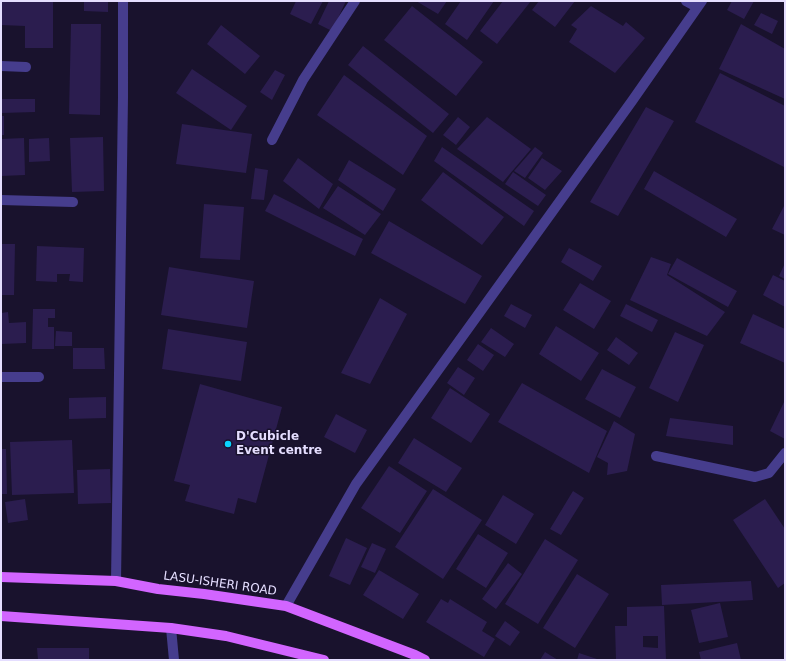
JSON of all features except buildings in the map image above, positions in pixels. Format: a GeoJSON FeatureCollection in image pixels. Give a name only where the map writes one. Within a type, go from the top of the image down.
{"type":"FeatureCollection","features":[{"type":"Feature","properties":{"kind":"main road","name":"LASU-ISHERI ROAD"},"geometry":{"type":"LineString","coordinates":[[1,577],[116,581],[158,589],[286,606],[425,660]]}},
{"type":"Feature","properties":{"kind":"main road"},"geometry":{"type":"LineString","coordinates":[[1,616],[171,628],[226,636],[324,660]]}},
{"type":"Feature","properties":{"kind":"street"},"geometry":{"type":"LineString","coordinates":[[116,581],[123,1]]}},
{"type":"Feature","properties":{"kind":"street"},"geometry":{"type":"LineString","coordinates":[[272,140],[303,80],[355,1]]}},
{"type":"Feature","properties":{"kind":"street"},"geometry":{"type":"LineString","coordinates":[[286,606],[356,484],[632,101],[700,4],[686,1]]}},
{"type":"Feature","properties":{"kind":"street"},"geometry":{"type":"LineString","coordinates":[[1,66],[26,67]]}},
{"type":"Feature","properties":{"kind":"street"},"geometry":{"type":"LineString","coordinates":[[1,200],[73,202]]}},
{"type":"Feature","properties":{"kind":"street"},"geometry":{"type":"LineString","coordinates":[[1,377],[39,377]]}},
{"type":"Feature","properties":{"kind":"street"},"geometry":{"type":"LineString","coordinates":[[656,456],[755,477],[769,472],[785,453]]}},
{"type":"Feature","properties":{"kind":"street"},"geometry":{"type":"LineString","coordinates":[[171,628],[174,660]]}},
{"type":"Feature","properties":{"kind":"place","name":"D'Cubicle Event centre"},"geometry":{"type":"Point","coordinates":[228,444]}}]}
